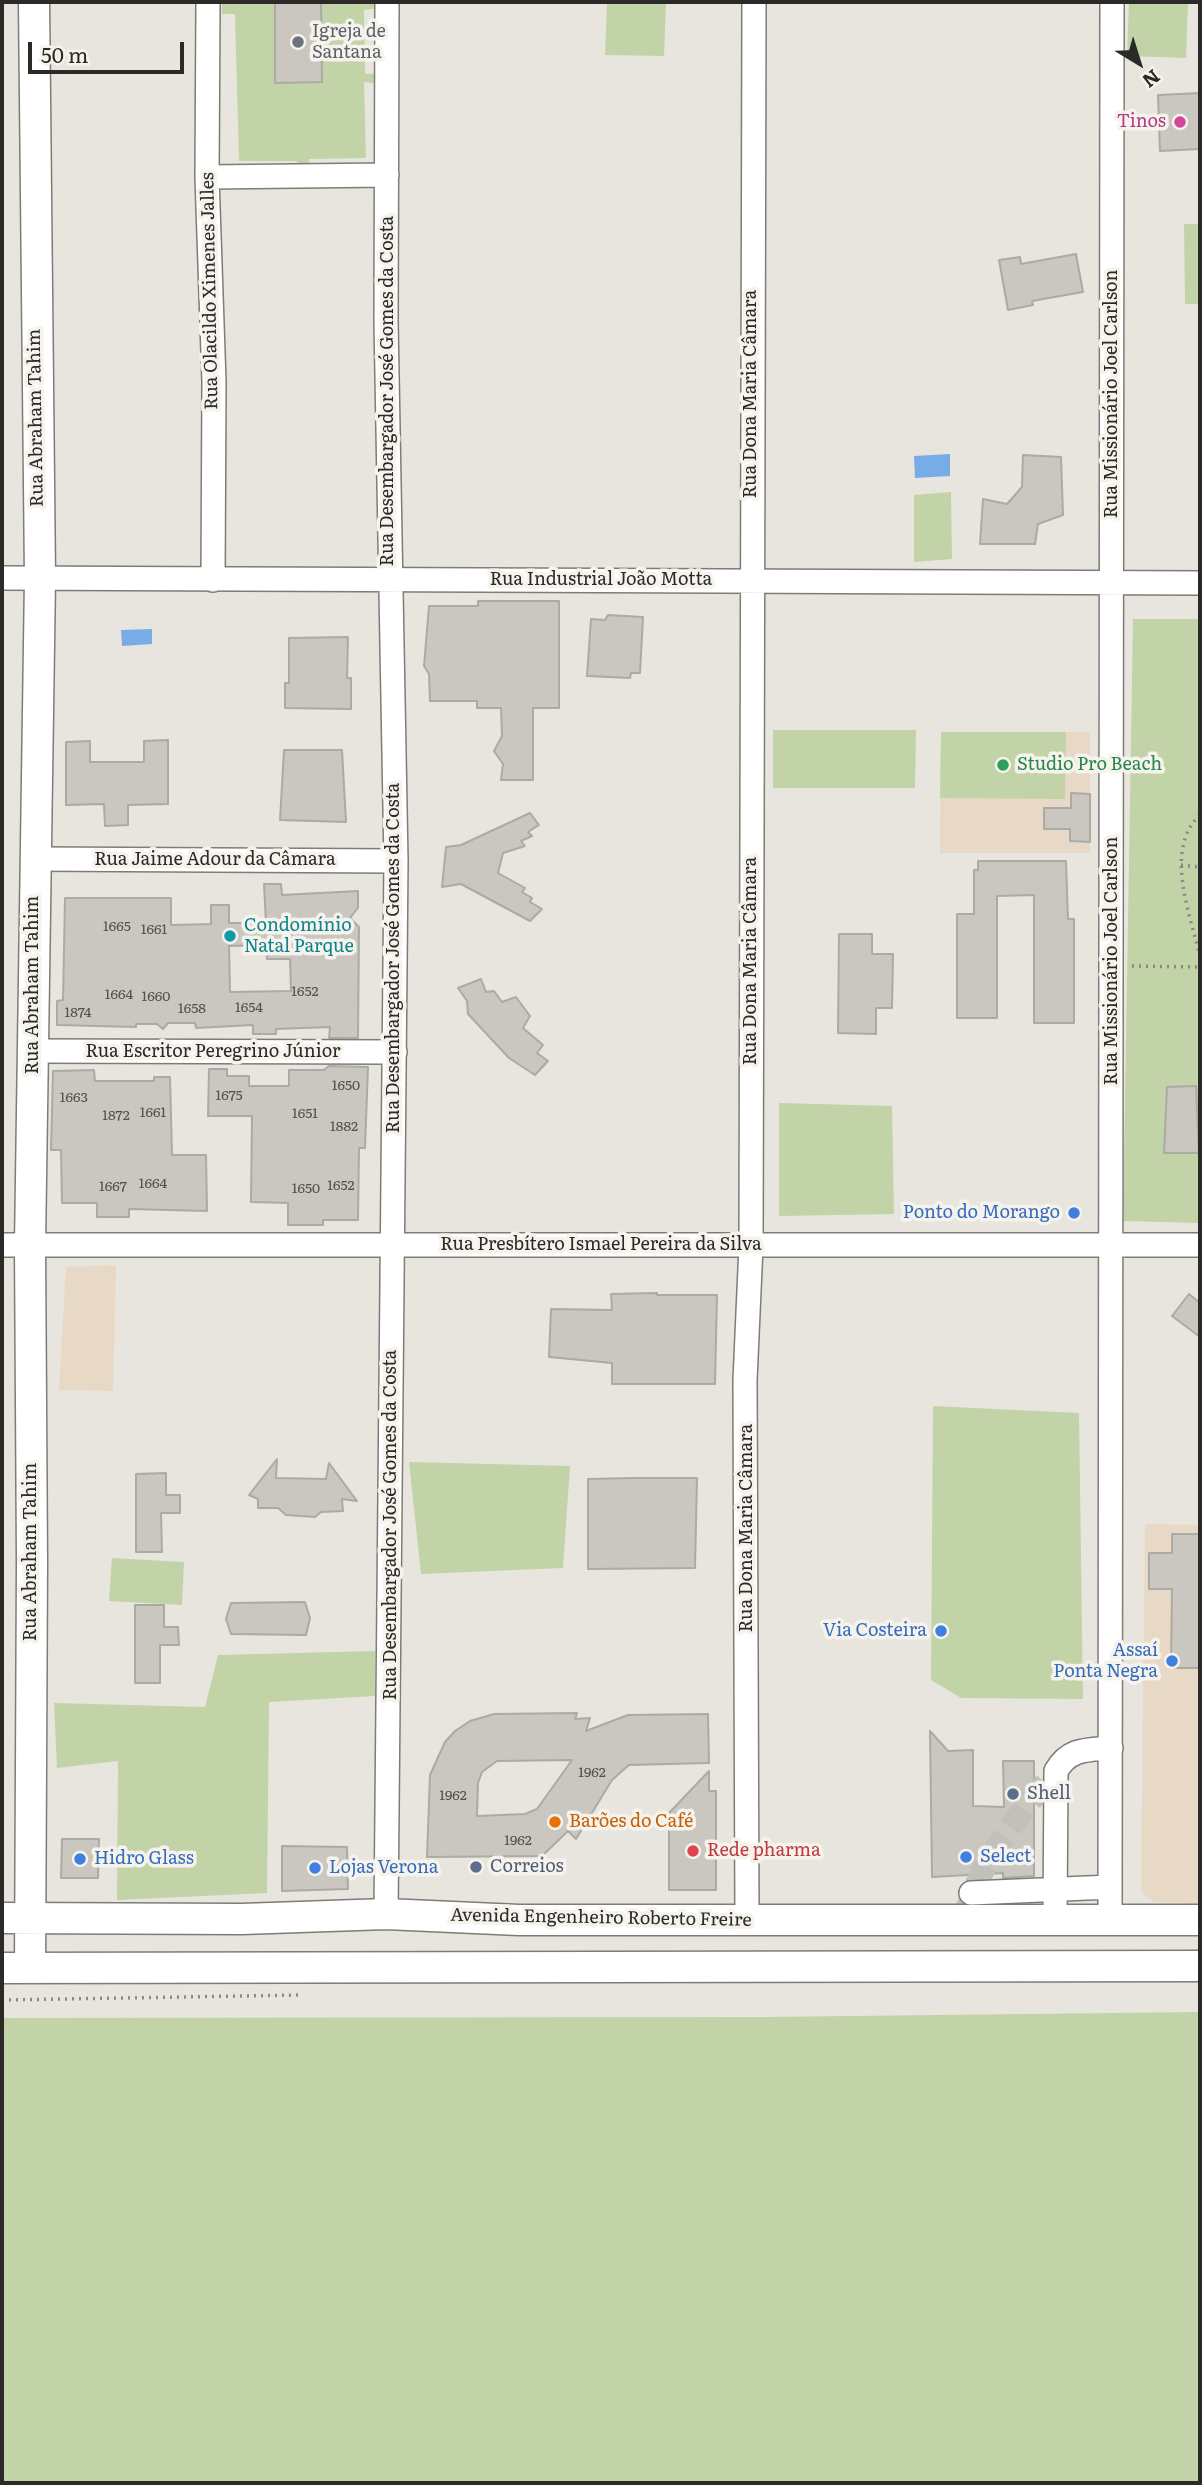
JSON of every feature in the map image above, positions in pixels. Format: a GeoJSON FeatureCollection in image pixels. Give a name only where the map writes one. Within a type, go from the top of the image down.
{"type":"FeatureCollection","features":[{"type":"Feature","properties":{"kind":"main road","name":"Rua Abraham Tahim"},"geometry":{"type":"LineString","coordinates":[[16,1968],[32,1549],[16,1245],[32,1051],[40,578],[34,2]]}},
{"type":"Feature","properties":{"kind":"main road","name":"Avenida Engenheiro Roberto Freire"},"geometry":{"type":"LineString","coordinates":[[16,1918],[242,1919],[386,1914],[519,1920],[1200,1920]]}},
{"type":"Feature","properties":{"kind":"main road"},"geometry":{"type":"LineString","coordinates":[[16,1968],[941,1964],[1200,1966]]}},
{"type":"Feature","properties":{"kind":"street","name":"Rua Olacildo Ximenes Jalles"},"geometry":{"type":"LineString","coordinates":[[208,2],[207,177],[214,382],[213,580]]}},
{"type":"Feature","properties":{"kind":"street","name":"Rua Desembargador José Gomes da Costa"},"geometry":{"type":"LineString","coordinates":[[386,1914],[396,861],[389,580],[387,2]]}},
{"type":"Feature","properties":{"kind":"street","name":"Rua Dona Maria Câmara"},"geometry":{"type":"LineString","coordinates":[[747,1920],[746,1380],[751,1246],[750,581],[754,2]]}},
{"type":"Feature","properties":{"kind":"street","name":"Rua Missionário Joel Carlson"},"geometry":{"type":"LineString","coordinates":[[1110,1920],[1110,1247],[1113,1111],[1112,2]]}},
{"type":"Feature","properties":{"kind":"street"},"geometry":{"type":"LineString","coordinates":[[207,177],[387,175]]}},
{"type":"Feature","properties":{"kind":"street","name":"Rua Industrial João Motta"},"geometry":{"type":"LineString","coordinates":[[2,578],[1112,585],[1200,583]]}},
{"type":"Feature","properties":{"kind":"street","name":"Rua Jaime Adour da Câmara"},"geometry":{"type":"LineString","coordinates":[[34,859],[396,861]]}},
{"type":"Feature","properties":{"kind":"street","name":"Rua Escritor Peregrino Júnior"},"geometry":{"type":"LineString","coordinates":[[32,1051],[395,1052]]}},
{"type":"Feature","properties":{"kind":"street","name":"Rua Presbítero Ismael Pereira da Silva"},"geometry":{"type":"LineString","coordinates":[[16,1245],[1200,1245]]}},
{"type":"Feature","properties":{"kind":"street"},"geometry":{"type":"LineString","coordinates":[[1055,1920],[1056,1771],[1067,1755],[1076,1751],[1111,1748]]}},
{"type":"Feature","properties":{"kind":"street"},"geometry":{"type":"LineString","coordinates":[[971,1893],[1110,1887]]}},
{"type":"Feature","properties":{"kind":"path"},"geometry":{"type":"LineString","coordinates":[[1200,815],[1193,822],[1181,865],[1200,957]]}},
{"type":"Feature","properties":{"kind":"path"},"geometry":{"type":"LineString","coordinates":[[1181,865],[1200,867]]}},
{"type":"Feature","properties":{"kind":"path"},"geometry":{"type":"LineString","coordinates":[[1128,966],[1200,967]]}},
{"type":"Feature","properties":{"kind":"shaded area"},"geometry":{"type":"Polygon","coordinates":[[[941,732],[1090,732],[1090,853],[940,853],[941,732]]]}},
{"type":"Feature","properties":{"kind":"shaded area"},"geometry":{"type":"Polygon","coordinates":[[[116,1265],[113,1391],[59,1390],[66,1267],[116,1265]]]}},
{"type":"Feature","properties":{"kind":"shaded area","name":"Assaí Ponta Negra"},"geometry":{"type":"Polygon","coordinates":[[[1145,1524],[1200,1525],[1200,1904],[1154,1902],[1141,1892],[1145,1524]]]}},
{"type":"Feature","properties":{"kind":"green space"},"geometry":{"type":"Polygon","coordinates":[[[222,2],[379,3],[378,8],[364,10],[365,74],[402,73],[380,84],[364,82],[366,158],[309,159],[309,174],[299,174],[297,161],[239,161],[235,14],[222,14],[222,2]]]}},
{"type":"Feature","properties":{"kind":"green space"},"geometry":{"type":"Polygon","coordinates":[[[607,2],[666,2],[664,56],[605,55],[607,2]]]}},
{"type":"Feature","properties":{"kind":"green space"},"geometry":{"type":"Polygon","coordinates":[[[1129,2],[1188,2],[1186,58],[1127,56],[1129,2]]]}},
{"type":"Feature","properties":{"kind":"green space"},"geometry":{"type":"Polygon","coordinates":[[[1184,224],[1200,224],[1200,304],[1185,304],[1184,224]]]}},
{"type":"Feature","properties":{"kind":"green space"},"geometry":{"type":"Polygon","coordinates":[[[951,492],[952,559],[914,562],[914,495],[951,492]]]}},
{"type":"Feature","properties":{"kind":"green space"},"geometry":{"type":"Polygon","coordinates":[[[1133,619],[1200,619],[1200,1223],[1123,1221],[1133,619]]]}},
{"type":"Feature","properties":{"kind":"green space"},"geometry":{"type":"Polygon","coordinates":[[[773,730],[916,730],[915,788],[773,788],[773,730]]]}},
{"type":"Feature","properties":{"kind":"green space","name":"Studio Pro Beach"},"geometry":{"type":"Polygon","coordinates":[[[941,732],[1066,732],[1065,799],[940,798],[941,732]]]}},
{"type":"Feature","properties":{"kind":"green space"},"geometry":{"type":"Polygon","coordinates":[[[779,1103],[892,1106],[894,1214],[779,1216],[779,1103]]]}},
{"type":"Feature","properties":{"kind":"green space"},"geometry":{"type":"Polygon","coordinates":[[[933,1406],[1079,1413],[1083,1699],[961,1698],[931,1680],[933,1406]]]}},
{"type":"Feature","properties":{"kind":"green space"},"geometry":{"type":"Polygon","coordinates":[[[409,1462],[570,1466],[563,1568],[421,1574],[409,1462]]]}},
{"type":"Feature","properties":{"kind":"green space"},"geometry":{"type":"Polygon","coordinates":[[[112,1558],[184,1562],[182,1605],[109,1601],[112,1558]]]}},
{"type":"Feature","properties":{"kind":"green space"},"geometry":{"type":"Polygon","coordinates":[[[375,1651],[375,1696],[269,1702],[267,1893],[117,1900],[118,1761],[57,1768],[54,1703],[205,1707],[218,1655],[375,1651]]]}},
{"type":"Feature","properties":{"kind":"green space"},"geometry":{"type":"Polygon","coordinates":[[[1200,2012],[1200,2483],[2,2483],[2,2018],[764,2017],[1200,2012]]]}},
{"type":"Feature","properties":{"kind":"water"},"geometry":{"type":"Polygon","coordinates":[[[950,454],[950,476],[915,478],[914,456],[950,454]]]}},
{"type":"Feature","properties":{"kind":"water"},"geometry":{"type":"Polygon","coordinates":[[[152,629],[152,644],[122,646],[121,630],[152,629]]]}},
{"type":"Feature","properties":{"kind":"building","name":"Igreja de Santana"},"geometry":{"type":"Polygon","coordinates":[[[275,2],[321,2],[322,82],[275,83],[275,2]]]}},
{"type":"Feature","properties":{"kind":"building","name":"Tinos"},"geometry":{"type":"Polygon","coordinates":[[[1200,93],[1200,149],[1160,151],[1158,95],[1200,93]]]}},
{"type":"Feature","properties":{"kind":"building"},"geometry":{"type":"Polygon","coordinates":[[[1076,254],[1083,292],[1032,301],[1033,305],[1008,310],[999,260],[1020,257],[1021,264],[1076,254]]]}},
{"type":"Feature","properties":{"kind":"building"},"geometry":{"type":"Polygon","coordinates":[[[1023,455],[1061,457],[1063,515],[1038,524],[1035,544],[980,544],[983,499],[1007,504],[1022,487],[1023,455]]]}},
{"type":"Feature","properties":{"kind":"building"},"geometry":{"type":"Polygon","coordinates":[[[478,601],[559,601],[559,708],[533,708],[533,780],[501,780],[503,764],[494,751],[502,736],[501,708],[477,708],[477,701],[430,701],[429,674],[424,666],[429,606],[478,606],[478,601]]]}},
{"type":"Feature","properties":{"kind":"building"},"geometry":{"type":"Polygon","coordinates":[[[608,615],[643,617],[640,673],[631,673],[630,678],[587,676],[591,619],[605,620],[608,615]]]}},
{"type":"Feature","properties":{"kind":"building"},"geometry":{"type":"Polygon","coordinates":[[[348,637],[347,678],[351,678],[351,709],[285,708],[285,683],[289,683],[289,638],[348,637]]]}},
{"type":"Feature","properties":{"kind":"building"},"geometry":{"type":"Polygon","coordinates":[[[168,740],[168,804],[128,805],[128,825],[105,826],[104,804],[66,805],[66,742],[90,741],[90,762],[144,762],[144,741],[168,740]]]}},
{"type":"Feature","properties":{"kind":"building"},"geometry":{"type":"Polygon","coordinates":[[[284,750],[342,750],[346,822],[280,820],[284,750]]]}},
{"type":"Feature","properties":{"kind":"building"},"geometry":{"type":"Polygon","coordinates":[[[1071,793],[1090,794],[1090,842],[1070,841],[1070,829],[1044,829],[1044,808],[1071,808],[1071,793]]]}},
{"type":"Feature","properties":{"kind":"building"},"geometry":{"type":"Polygon","coordinates":[[[530,813],[539,825],[528,832],[532,836],[521,841],[525,846],[503,853],[498,873],[525,888],[522,892],[532,898],[530,902],[542,909],[530,921],[461,884],[442,887],[446,847],[461,845],[530,813]]]}},
{"type":"Feature","properties":{"kind":"building"},"geometry":{"type":"Polygon","coordinates":[[[978,861],[1066,861],[1068,919],[1074,919],[1074,1023],[1034,1023],[1034,895],[997,896],[997,1018],[957,1018],[957,914],[974,914],[974,870],[978,870],[978,861]]]}},
{"type":"Feature","properties":{"kind":"building"},"geometry":{"type":"Polygon","coordinates":[[[264,884],[281,884],[282,895],[358,891],[358,908],[350,918],[359,927],[358,1038],[329,1038],[330,1027],[276,1029],[276,1034],[253,1034],[253,1025],[196,1028],[195,1023],[168,1023],[163,1029],[157,1024],[136,1024],[136,1027],[57,1025],[57,1001],[63,1000],[65,898],[171,898],[171,925],[211,924],[211,905],[229,905],[229,923],[266,923],[264,884]],[[266,945],[229,946],[230,992],[291,991],[290,959],[267,959],[266,945]]]}},
{"type":"Feature","properties":{"kind":"building"},"geometry":{"type":"Polygon","coordinates":[[[839,934],[872,934],[872,954],[893,954],[892,1008],[876,1008],[876,1034],[838,1033],[839,934]]]}},
{"type":"Feature","properties":{"kind":"building"},"geometry":{"type":"Polygon","coordinates":[[[481,979],[486,992],[494,991],[502,1002],[516,997],[530,1016],[523,1028],[543,1045],[537,1053],[548,1061],[535,1075],[509,1058],[468,1014],[467,1001],[458,988],[481,979]]]}},
{"type":"Feature","properties":{"kind":"building"},"geometry":{"type":"Polygon","coordinates":[[[329,1066],[368,1067],[365,1148],[359,1148],[358,1220],[323,1220],[323,1225],[288,1225],[288,1203],[251,1202],[252,1116],[208,1116],[209,1069],[227,1069],[227,1076],[249,1076],[249,1086],[289,1086],[289,1070],[324,1070],[329,1066]]]}},
{"type":"Feature","properties":{"kind":"building"},"geometry":{"type":"Polygon","coordinates":[[[94,1070],[95,1081],[154,1081],[154,1077],[170,1077],[172,1155],[206,1155],[207,1211],[129,1209],[129,1217],[97,1217],[97,1203],[62,1203],[61,1150],[51,1150],[53,1071],[94,1070]]]}},
{"type":"Feature","properties":{"kind":"building"},"geometry":{"type":"Polygon","coordinates":[[[1196,1086],[1199,1153],[1164,1153],[1167,1087],[1196,1086]]]}},
{"type":"Feature","properties":{"kind":"building"},"geometry":{"type":"Polygon","coordinates":[[[611,1294],[717,1295],[715,1384],[612,1384],[612,1363],[549,1357],[551,1309],[612,1310],[611,1294]]]}},
{"type":"Feature","properties":{"kind":"building"},"geometry":{"type":"Polygon","coordinates":[[[1189,1294],[1200,1303],[1200,1337],[1172,1316],[1189,1294]]]}},
{"type":"Feature","properties":{"kind":"building"},"geometry":{"type":"Polygon","coordinates":[[[277,1459],[276,1478],[326,1479],[329,1463],[357,1501],[342,1499],[343,1511],[321,1512],[315,1517],[286,1515],[278,1508],[258,1508],[258,1499],[249,1495],[277,1459]]]}},
{"type":"Feature","properties":{"kind":"building"},"geometry":{"type":"Polygon","coordinates":[[[166,1473],[166,1495],[180,1495],[180,1513],[161,1513],[162,1552],[136,1552],[136,1474],[166,1473]]]}},
{"type":"Feature","properties":{"kind":"building"},"geometry":{"type":"Polygon","coordinates":[[[697,1478],[695,1568],[588,1569],[588,1479],[697,1478]]]}},
{"type":"Feature","properties":{"kind":"building"},"geometry":{"type":"Polygon","coordinates":[[[1172,1534],[1200,1534],[1200,1668],[1171,1668],[1172,1589],[1149,1589],[1149,1553],[1172,1553],[1172,1534]]]}},
{"type":"Feature","properties":{"kind":"building"},"geometry":{"type":"Polygon","coordinates":[[[305,1602],[310,1618],[306,1635],[231,1634],[226,1619],[231,1603],[305,1602]]]}},
{"type":"Feature","properties":{"kind":"building"},"geometry":{"type":"Polygon","coordinates":[[[135,1605],[164,1605],[164,1627],[178,1627],[179,1645],[160,1645],[160,1683],[135,1683],[135,1605]]]}},
{"type":"Feature","properties":{"kind":"building"},"geometry":{"type":"Polygon","coordinates":[[[577,1713],[575,1719],[590,1718],[586,1731],[628,1715],[708,1714],[709,1763],[629,1765],[612,1780],[576,1839],[568,1831],[542,1856],[427,1857],[430,1775],[445,1742],[470,1721],[494,1714],[577,1713]],[[572,1760],[497,1761],[482,1772],[478,1783],[477,1816],[525,1814],[537,1809],[572,1760]]]}},
{"type":"Feature","properties":{"kind":"building"},"geometry":{"type":"Polygon","coordinates":[[[930,1731],[948,1751],[973,1750],[973,1806],[1004,1807],[1003,1761],[1034,1761],[1034,1876],[1003,1878],[1003,1873],[932,1877],[930,1731]]]}},
{"type":"Feature","properties":{"kind":"building","name":"Rede pharma"},"geometry":{"type":"Polygon","coordinates":[[[709,1771],[709,1791],[716,1791],[716,1890],[669,1890],[669,1813],[709,1771]]]}},
{"type":"Feature","properties":{"kind":"building","name":"Hidro Glass"},"geometry":{"type":"Polygon","coordinates":[[[62,1839],[99,1839],[98,1878],[61,1878],[62,1839]]]}},
{"type":"Feature","properties":{"kind":"building","name":"Lojas Verona"},"geometry":{"type":"Polygon","coordinates":[[[282,1846],[347,1847],[348,1889],[282,1891],[282,1846]]]}},
{"type":"Feature","properties":{"kind":"tunnel"},"geometry":{"type":"LineString","coordinates":[[964,1918],[990,1858],[1014,1822],[1056,1771]]}},
{"type":"Feature","properties":{"kind":"place","name":"Igreja de Santana"},"geometry":{"type":"Point","coordinates":[298,42]}},
{"type":"Feature","properties":{"kind":"place","name":"Tinos"},"geometry":{"type":"Point","coordinates":[1180,122]}},
{"type":"Feature","properties":{"kind":"place","name":"Studio Pro Beach"},"geometry":{"type":"Point","coordinates":[1003,765]}},
{"type":"Feature","properties":{"kind":"place","name":"Condomínio Natal Parque"},"geometry":{"type":"Point","coordinates":[230,936]}},
{"type":"Feature","properties":{"kind":"place","name":"Ponto do Morango"},"geometry":{"type":"Point","coordinates":[1074,1213]}},
{"type":"Feature","properties":{"kind":"place","name":"Via Costeira"},"geometry":{"type":"Point","coordinates":[941,1631]}},
{"type":"Feature","properties":{"kind":"place","name":"Assaí Ponta Negra"},"geometry":{"type":"Point","coordinates":[1172,1661]}},
{"type":"Feature","properties":{"kind":"place","name":"Shell"},"geometry":{"type":"Point","coordinates":[1013,1794]}},
{"type":"Feature","properties":{"kind":"place","name":"Barões do Café"},"geometry":{"type":"Point","coordinates":[555,1822]}},
{"type":"Feature","properties":{"kind":"place","name":"Rede pharma"},"geometry":{"type":"Point","coordinates":[693,1851]}},
{"type":"Feature","properties":{"kind":"place","name":"Select"},"geometry":{"type":"Point","coordinates":[966,1857]}},
{"type":"Feature","properties":{"kind":"place","name":"Hidro Glass"},"geometry":{"type":"Point","coordinates":[80,1859]}},
{"type":"Feature","properties":{"kind":"place","name":"Correios"},"geometry":{"type":"Point","coordinates":[476,1867]}},
{"type":"Feature","properties":{"kind":"place","name":"Lojas Verona"},"geometry":{"type":"Point","coordinates":[315,1868]}}]}
